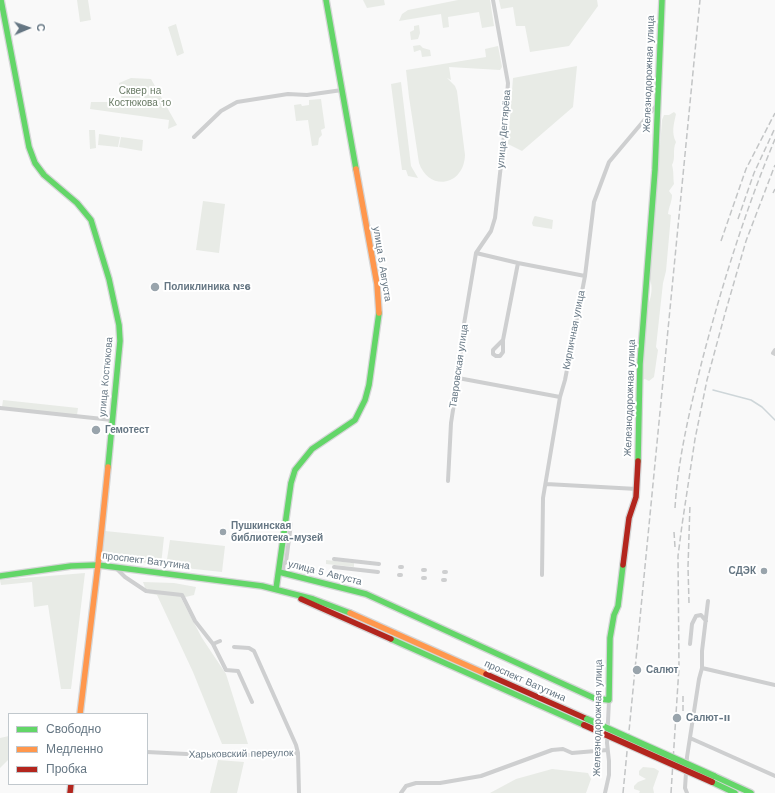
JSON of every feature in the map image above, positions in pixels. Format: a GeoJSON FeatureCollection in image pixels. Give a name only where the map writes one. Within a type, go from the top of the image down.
{"type":"FeatureCollection","features":[{"type":"Feature","properties":{"kind":"street","name":"улица Костюкова"},"geometry":{"type":"LineString","coordinates":[[1,0],[27,134],[35,163],[44,175],[73,200],[91,220],[109,279],[118,316],[120,341],[98,565],[80,713]]}},
{"type":"Feature","properties":{"kind":"street","name":"улица 5 Августа"},"geometry":{"type":"LineString","coordinates":[[276,590],[284,566],[291,483],[295,470],[312,449],[355,420],[365,400],[370,385],[379,311],[377,284],[326,0]]}},
{"type":"Feature","properties":{"kind":"street","name":"улица Дегтярёва"},"geometry":{"type":"LineString","coordinates":[[476,253],[491,231],[495,218],[507,93],[506,73],[493,0]]}},
{"type":"Feature","properties":{"kind":"street","name":"Железнодорожная улица"},"geometry":{"type":"LineString","coordinates":[[605,793],[609,761],[607,750],[610,681],[609,648],[613,613],[618,606],[628,518],[636,497],[637,489],[640,364],[654,170],[662,0]]}},
{"type":"Feature","properties":{"kind":"street"},"geometry":{"type":"LineString","coordinates":[[194,136],[221,111],[237,102],[283,95],[307,95],[342,90]]}},
{"type":"Feature","properties":{"kind":"street","name":"Кирпичная улица"},"geometry":{"type":"LineString","coordinates":[[542,575],[543,498],[560,397],[565,380],[585,276],[594,202],[609,162],[657,105]]}},
{"type":"Feature","properties":{"kind":"street"},"geometry":{"type":"LineString","coordinates":[[476,253],[585,276]]}},
{"type":"Feature","properties":{"kind":"street","name":"Тавровская улица"},"geometry":{"type":"LineString","coordinates":[[448,481],[450,423],[476,253]]}},
{"type":"Feature","properties":{"kind":"street"},"geometry":{"type":"LineString","coordinates":[[503,340],[518,263]]}},
{"type":"Feature","properties":{"kind":"street"},"geometry":{"type":"LineString","coordinates":[[775,350],[775,354]]}},
{"type":"Feature","properties":{"kind":"street"},"geometry":{"type":"LineString","coordinates":[[458,378],[560,397]]}},
{"type":"Feature","properties":{"kind":"street"},"geometry":{"type":"LineString","coordinates":[[0,408],[112,420]]}},
{"type":"Feature","properties":{"kind":"street"},"geometry":{"type":"LineString","coordinates":[[546,484],[637,489]]}},
{"type":"Feature","properties":{"kind":"street"},"geometry":{"type":"LineString","coordinates":[[284,566],[289,552],[290,524]]}},
{"type":"Feature","properties":{"kind":"street"},"geometry":{"type":"LineString","coordinates":[[334,559],[379,564]]}},
{"type":"Feature","properties":{"kind":"street","name":"проспект Ватутина"},"geometry":{"type":"LineString","coordinates":[[0,576],[70,566],[98,565],[262,586],[289,593],[713,779],[751,793]]}},
{"type":"Feature","properties":{"kind":"street","name":"улица 5 Августа"},"geometry":{"type":"LineString","coordinates":[[284,566],[366,594],[594,698],[609,700]]}},
{"type":"Feature","properties":{"kind":"street"},"geometry":{"type":"LineString","coordinates":[[334,567],[378,572]]}},
{"type":"Feature","properties":{"kind":"street"},"geometry":{"type":"LineString","coordinates":[[116,568],[125,577],[146,591],[182,595],[195,621],[213,644],[226,670],[238,671],[252,702]]}},
{"type":"Feature","properties":{"kind":"street"},"geometry":{"type":"LineString","coordinates":[[686,793],[685,788],[690,738],[702,668],[702,651],[708,600]]}},
{"type":"Feature","properties":{"kind":"street"},"geometry":{"type":"LineString","coordinates":[[690,644],[692,624],[696,616],[701,615],[706,621]]}},
{"type":"Feature","properties":{"kind":"street"},"geometry":{"type":"LineString","coordinates":[[213,644],[220,641]]}},
{"type":"Feature","properties":{"kind":"street","name":"Харьковский переулок"},"geometry":{"type":"LineString","coordinates":[[148,752],[226,756],[298,754],[296,745],[254,651],[249,648],[234,647]]}},
{"type":"Feature","properties":{"kind":"street"},"geometry":{"type":"LineString","coordinates":[[702,668],[775,685]]}},
{"type":"Feature","properties":{"kind":"street"},"geometry":{"type":"LineString","coordinates":[[690,738],[775,776]]}},
{"type":"Feature","properties":{"kind":"street"},"geometry":{"type":"LineString","coordinates":[[400,793],[406,786],[416,783],[440,783],[480,776],[552,750],[563,749],[572,753],[607,750]]}},
{"type":"Feature","properties":{"kind":"street"},"geometry":{"type":"LineString","coordinates":[[298,754],[298,793]]}},
{"type":"Feature","properties":{"kind":"street","name":"проспект Ватутина"},"geometry":{"type":"LineString","coordinates":[[713,779],[735,793]]}},
{"type":"Feature","properties":{"kind":"green space"},"geometry":{"type":"Polygon","coordinates":[[[77,0],[88,0],[91,20],[80,22],[77,0]]]}},
{"type":"Feature","properties":{"kind":"green space"},"geometry":{"type":"Polygon","coordinates":[[[363,0],[384,0],[385,5],[367,8],[363,0]]]}},
{"type":"Feature","properties":{"kind":"green space"},"geometry":{"type":"Polygon","coordinates":[[[458,0],[490,0],[494,26],[482,28],[479,12],[448,17],[449,27],[443,28],[441,14],[399,21],[402,14],[408,10],[458,0]]]}},
{"type":"Feature","properties":{"kind":"green space"},"geometry":{"type":"Polygon","coordinates":[[[499,0],[597,0],[598,6],[569,46],[530,52],[525,26],[516,26],[513,7],[501,9],[499,0]]]}},
{"type":"Feature","properties":{"kind":"green space"},"geometry":{"type":"Polygon","coordinates":[[[176,24],[184,53],[177,56],[168,27],[176,24]]]}},
{"type":"Feature","properties":{"kind":"green space"},"geometry":{"type":"Polygon","coordinates":[[[419,25],[420,33],[418,39],[411,40],[410,32],[414,30],[414,26],[419,25]]]}},
{"type":"Feature","properties":{"kind":"green space"},"geometry":{"type":"Polygon","coordinates":[[[420,45],[423,48],[430,50],[431,56],[422,57],[420,50],[414,52],[413,46],[420,45]]]}},
{"type":"Feature","properties":{"kind":"green space"},"geometry":{"type":"Polygon","coordinates":[[[498,46],[502,67],[500,70],[449,67],[451,80],[447,78],[455,86],[457,91],[465,155],[463,165],[459,173],[453,179],[445,182],[430,178],[424,172],[419,163],[406,70],[486,57],[485,49],[498,46]]]}},
{"type":"Feature","properties":{"kind":"green space"},"geometry":{"type":"Polygon","coordinates":[[[577,66],[573,107],[522,151],[508,144],[513,78],[577,66]]]}},
{"type":"Feature","properties":{"kind":"green space","name":"Сквер на Костюкова 10"},"geometry":{"type":"Polygon","coordinates":[[[131,78],[151,79],[177,125],[168,129],[169,120],[90,109],[91,102],[122,102],[119,83],[131,78]]]}},
{"type":"Feature","properties":{"kind":"green space"},"geometry":{"type":"Polygon","coordinates":[[[401,82],[411,166],[418,178],[408,176],[406,170],[402,170],[391,84],[401,82]]]}},
{"type":"Feature","properties":{"kind":"green space"},"geometry":{"type":"Polygon","coordinates":[[[321,99],[325,128],[321,130],[322,135],[319,138],[318,145],[312,146],[308,120],[296,121],[294,105],[309,105],[309,100],[321,99]]]}},
{"type":"Feature","properties":{"kind":"green space"},"geometry":{"type":"Polygon","coordinates":[[[674,112],[676,114],[673,132],[676,142],[672,165],[674,184],[669,191],[672,195],[672,200],[668,214],[671,215],[666,271],[663,283],[656,347],[658,350],[654,377],[649,381],[645,379],[642,380],[647,308],[651,292],[651,281],[649,277],[662,120],[664,115],[669,115],[674,112]]]}},
{"type":"Feature","properties":{"kind":"green space"},"geometry":{"type":"Polygon","coordinates":[[[89,130],[95,130],[96,148],[90,149],[89,130]]]}},
{"type":"Feature","properties":{"kind":"green space"},"geometry":{"type":"Polygon","coordinates":[[[99,134],[120,137],[118,147],[98,145],[99,134]]]}},
{"type":"Feature","properties":{"kind":"green space"},"geometry":{"type":"Polygon","coordinates":[[[121,137],[143,140],[142,151],[119,147],[121,137]]]}},
{"type":"Feature","properties":{"kind":"green space"},"geometry":{"type":"Polygon","coordinates":[[[203,201],[225,204],[219,253],[196,250],[203,201]]]}},
{"type":"Feature","properties":{"kind":"green space"},"geometry":{"type":"Polygon","coordinates":[[[535,216],[553,220],[552,229],[533,226],[532,223],[535,216]]]}},
{"type":"Feature","properties":{"kind":"green space"},"geometry":{"type":"Polygon","coordinates":[[[3,400],[78,408],[77,415],[2,407],[3,400]]]}},
{"type":"Feature","properties":{"kind":"green space"},"geometry":{"type":"Polygon","coordinates":[[[105,531],[164,537],[161,565],[106,558],[103,551],[105,531]]]}},
{"type":"Feature","properties":{"kind":"green space"},"geometry":{"type":"Polygon","coordinates":[[[170,540],[225,546],[222,572],[166,566],[170,540]]]}},
{"type":"Feature","properties":{"kind":"green space"},"geometry":{"type":"Polygon","coordinates":[[[326,560],[354,563],[354,567],[326,564],[326,560]]]}},
{"type":"Feature","properties":{"kind":"green space"},"geometry":{"type":"Polygon","coordinates":[[[85,573],[71,689],[61,689],[48,605],[34,607],[32,582],[1,585],[0,580],[85,573]]]}},
{"type":"Feature","properties":{"kind":"green space"},"geometry":{"type":"Polygon","coordinates":[[[143,582],[174,583],[196,587],[194,595],[181,598],[202,638],[226,674],[248,744],[222,744],[193,672],[157,595],[147,593],[143,582]]]}},
{"type":"Feature","properties":{"kind":"green space"},"geometry":{"type":"Polygon","coordinates":[[[8,736],[8,760],[0,768],[0,738],[8,736]]]}},
{"type":"Feature","properties":{"kind":"green space"},"geometry":{"type":"Polygon","coordinates":[[[218,760],[244,762],[237,793],[210,793],[218,760]]]}},
{"type":"Feature","properties":{"kind":"green space"},"geometry":{"type":"Polygon","coordinates":[[[643,767],[654,768],[659,771],[653,788],[654,793],[639,793],[640,791],[634,789],[634,786],[638,782],[646,779],[639,775],[639,771],[643,767]]]}},
{"type":"Feature","properties":{"kind":"green space"},"geometry":{"type":"Polygon","coordinates":[[[552,769],[588,773],[591,779],[586,793],[490,793],[516,779],[552,769]]]}},
{"type":"Feature","properties":{"kind":"waterway"},"geometry":{"type":"LineString","coordinates":[[713,390],[751,400],[762,407],[775,420]]}},
{"type":"Feature","properties":{"kind":"railway"},"geometry":{"type":"LineString","coordinates":[[623,793],[700,0]]}},
{"type":"Feature","properties":{"kind":"railway"},"geometry":{"type":"LineString","coordinates":[[721,241],[746,169],[775,113]]}},
{"type":"Feature","properties":{"kind":"railway"},"geometry":{"type":"LineString","coordinates":[[738,219],[754,173],[775,128]]}},
{"type":"Feature","properties":{"kind":"railway"},"geometry":{"type":"LineString","coordinates":[[675,508],[685,434],[710,333],[726,276],[744,221],[775,139]]}},
{"type":"Feature","properties":{"kind":"railway"},"geometry":{"type":"LineString","coordinates":[[671,793],[679,667],[678,556],[695,439],[707,380],[746,241],[775,165]]}},
{"type":"Feature","properties":{"kind":"railway"},"geometry":{"type":"LineString","coordinates":[[773,193],[775,189]]}},
{"type":"Feature","properties":{"kind":"railway"},"geometry":{"type":"LineString","coordinates":[[689,603],[688,567],[690,504]]}},
{"type":"Feature","properties":{"kind":"railway"},"geometry":{"type":"LineString","coordinates":[[674,532],[675,547]]}},
{"type":"Feature","properties":{"kind":"railway"},"geometry":{"type":"LineString","coordinates":[[683,696],[683,714]]}},
{"type":"Feature","properties":{"kind":"traffic: fast"},"geometry":{"type":"LineString","coordinates":[[1,0],[29,147],[35,163],[44,175],[77,203],[91,220],[109,279],[119,325],[120,341],[108,467]]}},
{"type":"Feature","properties":{"kind":"traffic: fast"},"geometry":{"type":"LineString","coordinates":[[326,0],[356,169]]}},
{"type":"Feature","properties":{"kind":"traffic: fast"},"geometry":{"type":"LineString","coordinates":[[638,461],[640,364],[655,170],[662,0]]}},
{"type":"Feature","properties":{"kind":"traffic: fast"},"geometry":{"type":"LineString","coordinates":[[276,589],[291,483],[295,470],[312,449],[355,420],[365,400],[369,385],[379,313]]}},
{"type":"Feature","properties":{"kind":"traffic: fast"},"geometry":{"type":"LineString","coordinates":[[0,576],[71,566],[98,565],[262,586],[313,599],[350,613]]}},
{"type":"Feature","properties":{"kind":"traffic: fast"},"geometry":{"type":"LineString","coordinates":[[279,572],[366,594],[594,698],[609,700],[610,638],[614,615],[618,606],[623,565]]}},
{"type":"Feature","properties":{"kind":"traffic: fast"},"geometry":{"type":"LineString","coordinates":[[391,639],[584,725]]}},
{"type":"Feature","properties":{"kind":"traffic: fast"},"geometry":{"type":"LineString","coordinates":[[587,719],[714,776]]}},
{"type":"Feature","properties":{"kind":"traffic: fast"},"geometry":{"type":"LineString","coordinates":[[714,776],[751,793]]}},
{"type":"Feature","properties":{"kind":"traffic: fast"},"geometry":{"type":"LineString","coordinates":[[712,782],[735,793]]}},
{"type":"Feature","properties":{"kind":"traffic: slow"},"geometry":{"type":"LineString","coordinates":[[356,169],[377,284],[379,313]]}},
{"type":"Feature","properties":{"kind":"traffic: slow"},"geometry":{"type":"LineString","coordinates":[[80,713],[108,467]]}},
{"type":"Feature","properties":{"kind":"traffic: slow"},"geometry":{"type":"LineString","coordinates":[[350,613],[486,674]]}},
{"type":"Feature","properties":{"kind":"traffic: jam"},"geometry":{"type":"LineString","coordinates":[[623,565],[629,518],[636,497],[638,461]]}},
{"type":"Feature","properties":{"kind":"traffic: jam"},"geometry":{"type":"LineString","coordinates":[[301,599],[391,639]]}},
{"type":"Feature","properties":{"kind":"traffic: jam"},"geometry":{"type":"LineString","coordinates":[[486,674],[587,719]]}},
{"type":"Feature","properties":{"kind":"traffic: jam"},"geometry":{"type":"LineString","coordinates":[[584,725],[712,782]]}},
{"type":"Feature","properties":{"kind":"traffic: jam"},"geometry":{"type":"LineString","coordinates":[[70,793],[71,785]]}},
{"type":"Feature","properties":{"kind":"place","name":"Поликлиника №6"},"geometry":{"type":"Point","coordinates":[155,287]}},
{"type":"Feature","properties":{"kind":"place","name":"Гемотест"},"geometry":{"type":"Point","coordinates":[96,430]}},
{"type":"Feature","properties":{"kind":"place","name":"Пушкинская библиотека-музей"},"geometry":{"type":"Point","coordinates":[223,532]}},
{"type":"Feature","properties":{"kind":"place","name":"СДЭК"},"geometry":{"type":"Point","coordinates":[764,571]}},
{"type":"Feature","properties":{"kind":"place","name":"Салют"},"geometry":{"type":"Point","coordinates":[637,670]}},
{"type":"Feature","properties":{"kind":"place","name":"Салют-II"},"geometry":{"type":"Point","coordinates":[677,718]}}]}
